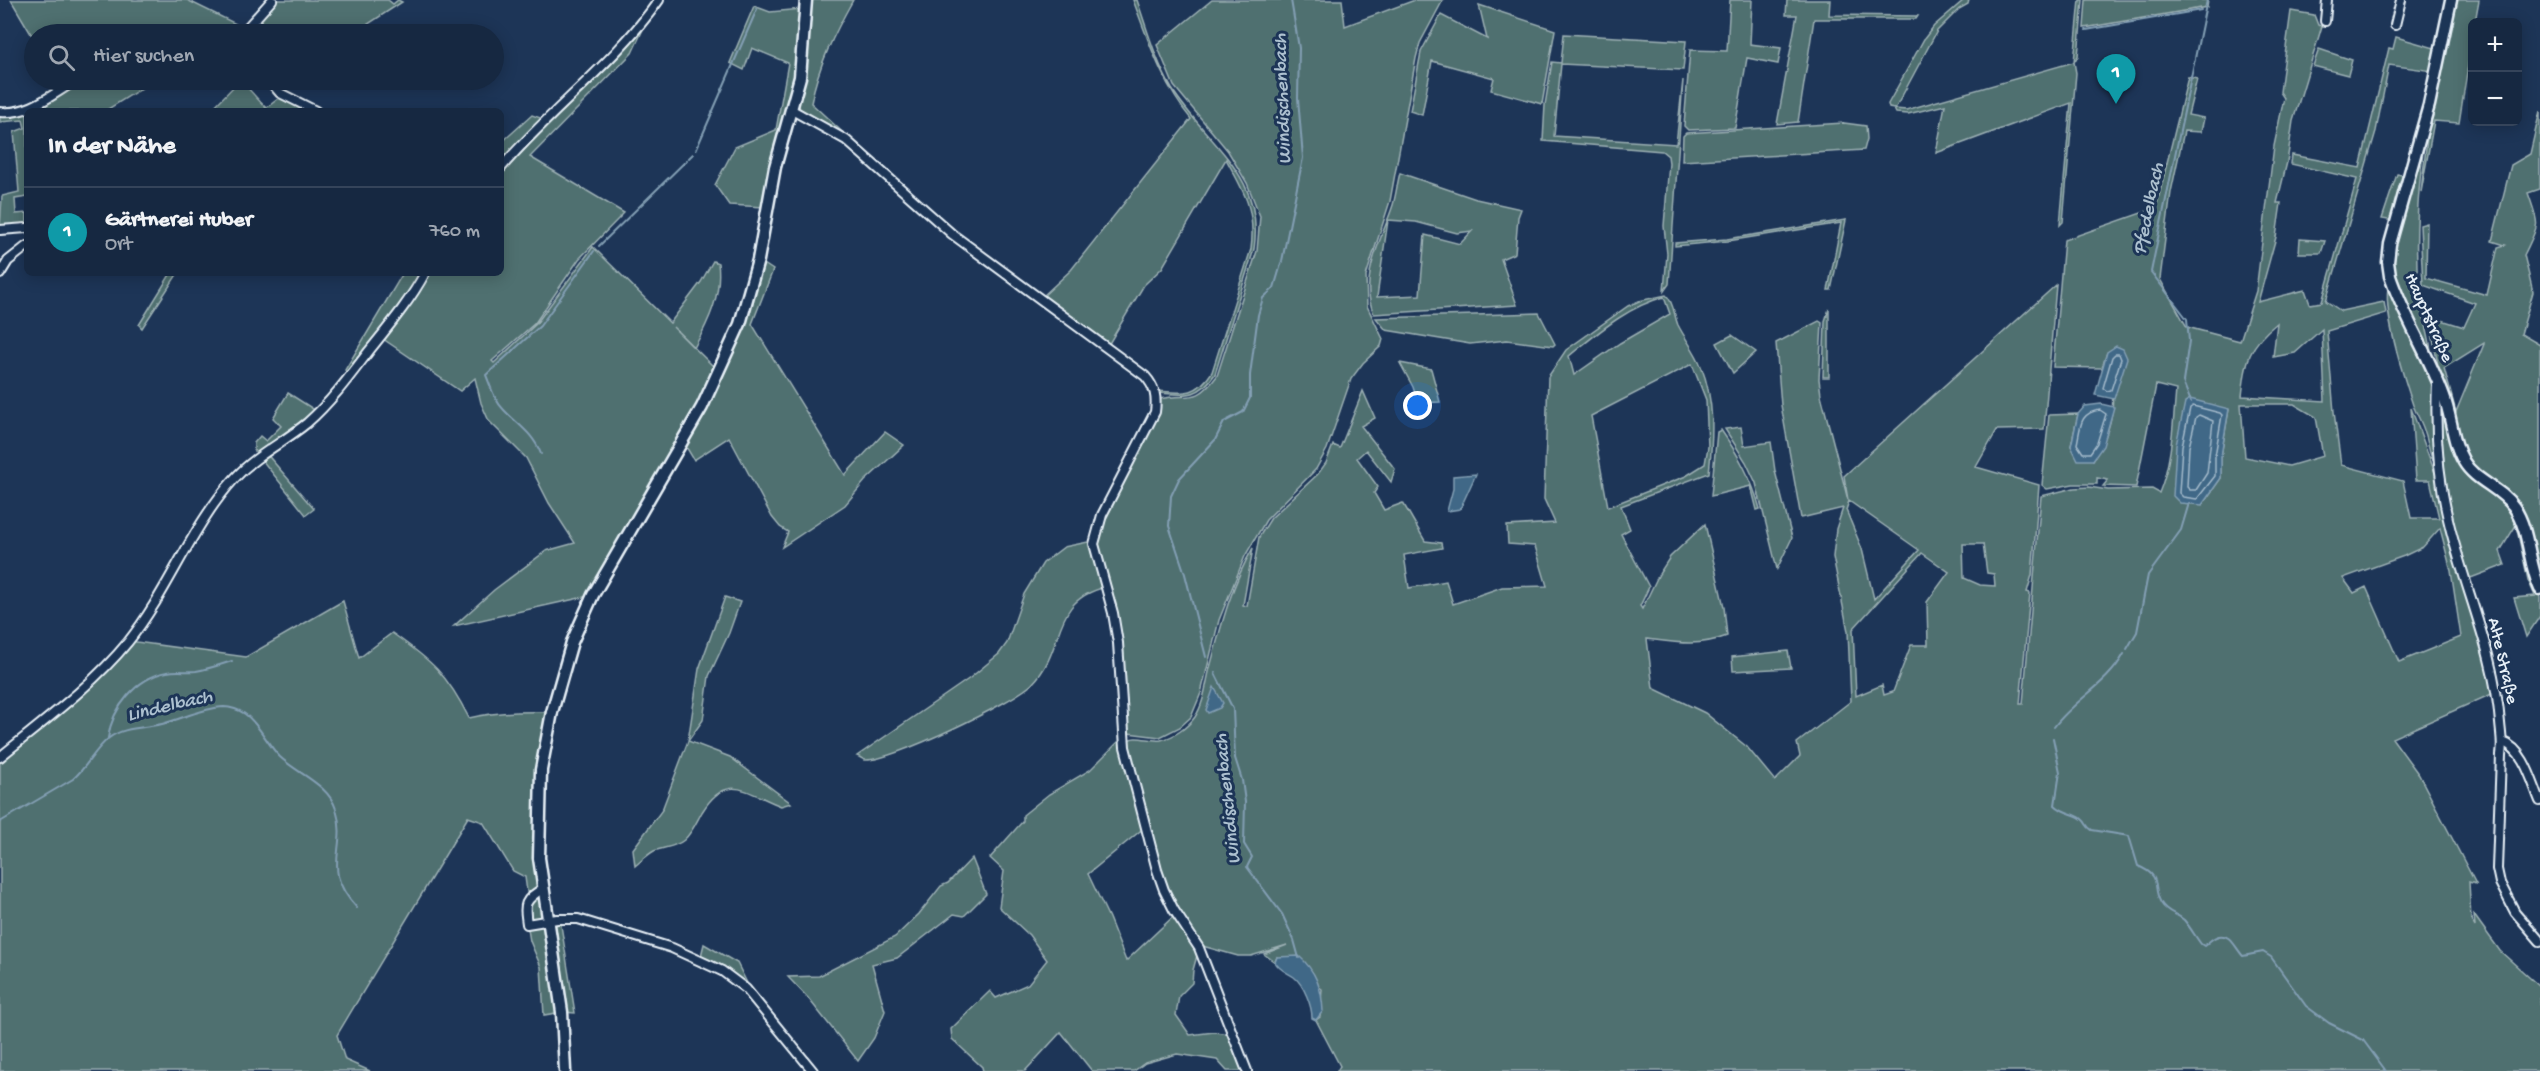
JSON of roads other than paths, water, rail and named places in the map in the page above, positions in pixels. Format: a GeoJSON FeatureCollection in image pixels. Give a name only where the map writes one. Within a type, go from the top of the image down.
{"type":"FeatureCollection","features":[{"type":"Feature","properties":{"kind":"main road"},"geometry":{"type":"LineString","coordinates":[[565,1071],[562,1012],[542,889],[538,819],[541,770],[560,678],[572,642],[593,595],[702,407],[740,324],[758,260],[775,167],[800,77],[806,0]]}},
{"type":"Feature","properties":{"kind":"main road","name":"Hauptstraße"},"geometry":{"type":"LineString","coordinates":[[2451,0],[2429,105],[2390,244],[2388,262],[2395,291],[2445,399],[2458,452],[2465,465],[2504,495],[2522,522],[2533,573],[2540,589]]}},
{"type":"Feature","properties":{"kind":"street"},"geometry":{"type":"LineString","coordinates":[[254,24],[272,0]]}},
{"type":"Feature","properties":{"kind":"street"},"geometry":{"type":"LineString","coordinates":[[504,165],[545,120],[616,51],[659,0]]}},
{"type":"Feature","properties":{"kind":"street"},"geometry":{"type":"LineString","coordinates":[[2325,21],[2327,0]]}},
{"type":"Feature","properties":{"kind":"street"},"geometry":{"type":"LineString","coordinates":[[2395,25],[2401,0]]}},
{"type":"Feature","properties":{"kind":"street"},"geometry":{"type":"LineString","coordinates":[[30,108],[60,90]]}},
{"type":"Feature","properties":{"kind":"street"},"geometry":{"type":"LineString","coordinates":[[277,90],[310,108]]}},
{"type":"Feature","properties":{"kind":"street"},"geometry":{"type":"LineString","coordinates":[[792,110],[846,140],[952,234],[1144,376],[1154,388],[1155,412],[1102,515],[1094,544],[1113,613],[1118,643],[1125,747],[1157,870],[1174,910],[1199,948],[1247,1071]]}},
{"type":"Feature","properties":{"kind":"street"},"geometry":{"type":"LineString","coordinates":[[0,112],[24,111]]}},
{"type":"Feature","properties":{"kind":"street"},"geometry":{"type":"LineString","coordinates":[[0,230],[24,228]]}},
{"type":"Feature","properties":{"kind":"street"},"geometry":{"type":"LineString","coordinates":[[0,274],[8,261],[24,248]]}},
{"type":"Feature","properties":{"kind":"street"},"geometry":{"type":"LineString","coordinates":[[0,757],[100,673],[129,641],[200,524],[223,491],[247,465],[307,423],[334,397],[405,305],[423,276]]}},
{"type":"Feature","properties":{"kind":"street","name":"Alte Straße"},"geometry":{"type":"LineString","coordinates":[[2437,378],[2439,469],[2447,518],[2491,669],[2504,742],[2501,755],[2498,852],[2500,883],[2515,912],[2540,940]]}},
{"type":"Feature","properties":{"kind":"street"},"geometry":{"type":"LineString","coordinates":[[2504,742],[2518,752],[2540,801]]}},
{"type":"Feature","properties":{"kind":"street"},"geometry":{"type":"LineString","coordinates":[[542,889],[528,899],[525,911],[527,924],[578,919],[672,948],[722,971],[746,989],[813,1071]]}},
{"type":"Feature","properties":{"kind":"water"},"geometry":{"type":"Polygon","coordinates":[[[2116,346],[2123,349],[2127,358],[2114,399],[2095,395],[2107,352],[2116,346]]]}},
{"type":"Feature","properties":{"kind":"water"},"geometry":{"type":"Polygon","coordinates":[[[2190,399],[2229,409],[2221,456],[2221,478],[2202,505],[2180,503],[2173,496],[2176,445],[2185,402],[2190,399]]]}},
{"type":"Feature","properties":{"kind":"water"},"geometry":{"type":"Polygon","coordinates":[[[2101,404],[2114,407],[2103,446],[2093,460],[2078,460],[2071,446],[2078,414],[2085,406],[2101,404]]]}},
{"type":"Feature","properties":{"kind":"water"},"geometry":{"type":"Polygon","coordinates":[[[1476,474],[1460,509],[1447,511],[1453,489],[1453,476],[1476,474]]]}},
{"type":"Feature","properties":{"kind":"water"},"geometry":{"type":"Polygon","coordinates":[[[1214,687],[1223,703],[1220,708],[1208,713],[1206,710],[1214,687]]]}},
{"type":"Feature","properties":{"kind":"water"},"geometry":{"type":"Polygon","coordinates":[[[1299,956],[1314,974],[1321,995],[1323,1011],[1316,1020],[1312,1018],[1309,1002],[1301,985],[1275,962],[1277,957],[1299,956]]]}},
{"type":"Feature","properties":{"kind":"waterway","name":"Windischenbach"},"geometry":{"type":"LineString","coordinates":[[1206,657],[1185,574],[1169,526],[1171,496],[1179,479],[1215,440],[1224,422],[1243,412],[1250,398],[1250,375],[1258,315],[1263,298],[1274,288],[1282,261],[1303,158],[1298,98],[1299,48],[1291,0]]}},
{"type":"Feature","properties":{"kind":"waterway","name":"Pfedelbach"},"geometry":{"type":"LineString","coordinates":[[2191,402],[2183,382],[2189,341],[2187,319],[2151,272],[2207,0]]}},
{"type":"Feature","properties":{"kind":"waterway"},"geometry":{"type":"LineString","coordinates":[[696,150],[757,9]]}},
{"type":"Feature","properties":{"kind":"waterway"},"geometry":{"type":"LineString","coordinates":[[2086,30],[2201,10]]}},
{"type":"Feature","properties":{"kind":"waterway"},"geometry":{"type":"LineString","coordinates":[[599,246],[693,154]]}},
{"type":"Feature","properties":{"kind":"waterway"},"geometry":{"type":"LineString","coordinates":[[541,454],[529,435],[498,402],[486,375],[540,326],[594,251]]}},
{"type":"Feature","properties":{"kind":"waterway","name":"Pfedelbach"},"geometry":{"type":"LineString","coordinates":[[2127,649],[2137,632],[2148,575],[2181,530],[2189,503]]}},
{"type":"Feature","properties":{"kind":"waterway","name":"Pfedelbach"},"geometry":{"type":"LineString","coordinates":[[2054,727],[2071,708],[2109,675],[2124,654]]}},
{"type":"Feature","properties":{"kind":"waterway"},"geometry":{"type":"LineString","coordinates":[[108,738],[110,727],[120,706],[127,696],[145,681],[167,672],[196,671],[232,661]]}},
{"type":"Feature","properties":{"kind":"waterway","name":"Windischenbach"},"geometry":{"type":"LineString","coordinates":[[1215,673],[1233,709],[1235,758],[1242,780],[1245,802],[1244,844],[1252,857],[1247,867],[1282,914],[1294,940],[1299,958]]}},
{"type":"Feature","properties":{"kind":"waterway","name":"Lindelbach"},"geometry":{"type":"LineString","coordinates":[[0,822],[73,779],[104,742],[115,734],[162,724],[208,709],[232,708],[250,718],[280,757],[320,786],[332,800],[339,823],[337,869],[346,894],[357,908]]}},
{"type":"Feature","properties":{"kind":"waterway","name":"Pfedelbach"},"geometry":{"type":"LineString","coordinates":[[2053,738],[2060,772],[2055,805],[2084,820],[2092,830],[2129,836],[2138,866],[2154,878],[2161,903],[2166,909],[2184,920],[2201,944],[2204,946],[2216,937],[2225,936],[2232,941],[2243,956],[2263,952],[2271,957],[2306,1006],[2329,1023],[2363,1040],[2386,1071]]}},
{"type":"Feature","properties":{"kind":"place","name":"Gärtnerei Huber"},"geometry":{"type":"Point","coordinates":[2116,104]}}]}
